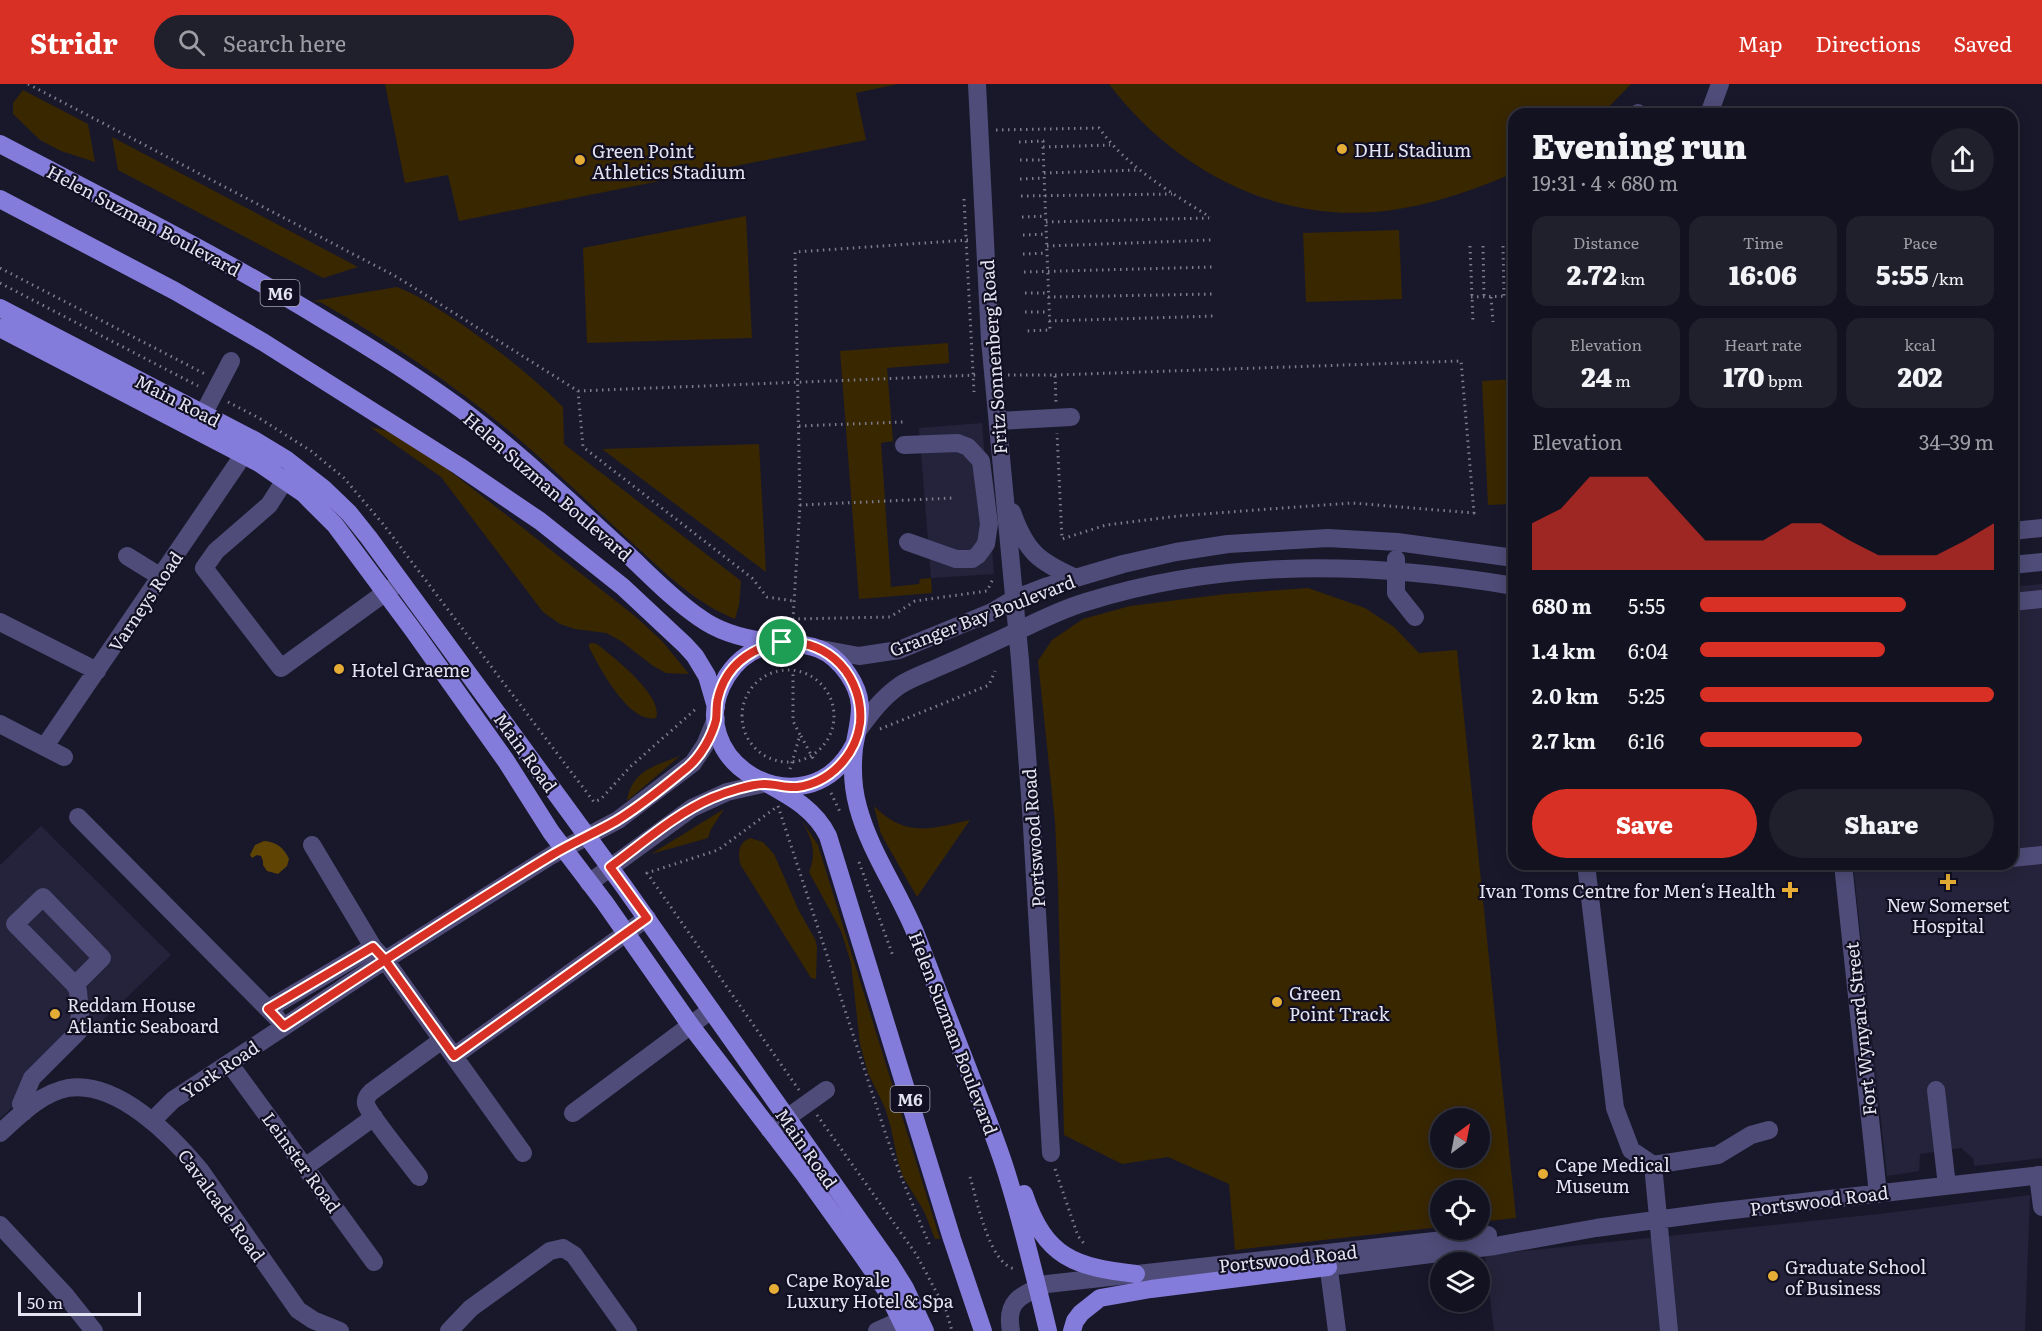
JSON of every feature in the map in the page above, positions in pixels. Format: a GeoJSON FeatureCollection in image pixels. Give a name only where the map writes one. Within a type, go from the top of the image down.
{"type":"FeatureCollection","features":[{"type":"Feature","properties":{"kind":"main road","name":"Helen Suzman Boulevard"},"geometry":{"type":"LineString","coordinates":[[0,144],[275,290],[395,364],[458,407],[499,439],[698,617],[731,633],[765,641],[800,643],[816,647],[838,662],[853,682],[860,705],[854,777],[859,811],[913,928],[1009,1178],[1048,1331]]}},
{"type":"Feature","properties":{"kind":"main road","name":"Helen Suzman Boulevard"},"geometry":{"type":"LineString","coordinates":[[0,199],[175,291],[263,342],[459,466],[540,521],[622,587],[695,656],[707,676],[720,740],[733,761],[747,774],[805,806],[817,818],[828,836],[952,1239],[983,1331]]}},
{"type":"Feature","properties":{"kind":"main road","name":"Main Road"},"geometry":{"type":"LineString","coordinates":[[0,308],[272,450],[323,488],[354,519],[394,587],[564,849],[691,1026],[770,1130],[811,1169]]}},
{"type":"Feature","properties":{"kind":"main road","name":"Main Road"},"geometry":{"type":"LineString","coordinates":[[0,328],[244,454],[285,480],[311,500],[394,587],[588,836],[647,918],[786,1118],[811,1169],[886,1290],[908,1321],[925,1331]]}},
{"type":"Feature","properties":{"kind":"main road","name":"Helen Suzman Boulevard"},"geometry":{"type":"LineString","coordinates":[[716,713],[725,679],[740,661],[759,648],[782,642]]}},
{"type":"Feature","properties":{"kind":"main road","name":"Helen Suzman Boulevard"},"geometry":{"type":"LineString","coordinates":[[767,784],[798,787],[819,780],[842,764],[857,735]]}},
{"type":"Feature","properties":{"kind":"main road"},"geometry":{"type":"LineString","coordinates":[[995,1140],[1022,1185],[1034,1220],[1055,1248],[1079,1264],[1106,1271],[1136,1274]]}},
{"type":"Feature","properties":{"kind":"main road"},"geometry":{"type":"LineString","coordinates":[[1072,1331],[1081,1313],[1100,1298],[1327,1260]]}},
{"type":"Feature","properties":{"kind":"street","name":"Fritz Sonnenberg Road"},"geometry":{"type":"LineString","coordinates":[[977,84],[984,239],[1017,630]]}},
{"type":"Feature","properties":{"kind":"street"},"geometry":{"type":"LineString","coordinates":[[1711,108],[1720,84]]}},
{"type":"Feature","properties":{"kind":"street"},"geometry":{"type":"LineString","coordinates":[[195,430],[231,361]]}},
{"type":"Feature","properties":{"kind":"street"},"geometry":{"type":"LineString","coordinates":[[998,421],[1064,417]]}},
{"type":"Feature","properties":{"kind":"street"},"geometry":{"type":"LineString","coordinates":[[904,445],[958,443],[968,447],[981,461],[989,524],[986,544],[972,559],[956,559],[908,542]]}},
{"type":"Feature","properties":{"kind":"street","name":"Varneys Road"},"geometry":{"type":"LineString","coordinates":[[45,746],[244,454]]}},
{"type":"Feature","properties":{"kind":"street"},"geometry":{"type":"LineString","coordinates":[[285,480],[269,505],[216,551],[204,568],[281,668],[394,587]]}},
{"type":"Feature","properties":{"kind":"street"},"geometry":{"type":"LineString","coordinates":[[1004,488],[1019,530],[1032,552],[1047,565],[1076,578]]}},
{"type":"Feature","properties":{"kind":"street"},"geometry":{"type":"LineString","coordinates":[[2018,530],[2042,528]]}},
{"type":"Feature","properties":{"kind":"street","name":"Granger Bay Boulevard"},"geometry":{"type":"LineString","coordinates":[[816,647],[851,656],[889,652],[992,612],[1014,599],[1076,578],[1123,564],[1228,544],[1328,538],[1397,542],[1508,557]]}},
{"type":"Feature","properties":{"kind":"street"},"geometry":{"type":"LineString","coordinates":[[1397,542],[1396,593],[1415,617]]}},
{"type":"Feature","properties":{"kind":"street"},"geometry":{"type":"LineString","coordinates":[[127,556],[161,577]]}},
{"type":"Feature","properties":{"kind":"street"},"geometry":{"type":"LineString","coordinates":[[2018,564],[2042,562]]}},
{"type":"Feature","properties":{"kind":"street","name":"Granger Bay Boulevard"},"geometry":{"type":"LineString","coordinates":[[857,735],[879,704],[901,685],[993,643],[1047,615],[1124,591],[1180,579],[1287,568],[1395,570],[1449,575],[1508,585]]}},
{"type":"Feature","properties":{"kind":"street"},"geometry":{"type":"LineString","coordinates":[[2018,601],[2042,599]]}},
{"type":"Feature","properties":{"kind":"street"},"geometry":{"type":"LineString","coordinates":[[0,622],[97,671]]}},
{"type":"Feature","properties":{"kind":"street","name":"Portswood Road"},"geometry":{"type":"LineString","coordinates":[[1017,630],[1036,885],[1051,1153]]}},
{"type":"Feature","properties":{"kind":"street"},"geometry":{"type":"LineString","coordinates":[[564,849],[618,820],[693,763],[705,745],[716,713]]}},
{"type":"Feature","properties":{"kind":"street"},"geometry":{"type":"LineString","coordinates":[[0,724],[64,757]]}},
{"type":"Feature","properties":{"kind":"street"},"geometry":{"type":"LineString","coordinates":[[589,883],[674,820],[701,803],[727,792],[767,784]]}},
{"type":"Feature","properties":{"kind":"street"},"geometry":{"type":"LineString","coordinates":[[78,817],[284,1026]]}},
{"type":"Feature","properties":{"kind":"street"},"geometry":{"type":"LineString","coordinates":[[312,845],[379,953],[523,1153]]}},
{"type":"Feature","properties":{"kind":"street","name":"York Road"},"geometry":{"type":"LineString","coordinates":[[153,1120],[174,1100],[284,1026],[379,953],[564,849]]}},
{"type":"Feature","properties":{"kind":"street"},"geometry":{"type":"LineString","coordinates":[[2018,857],[2042,855]]}},
{"type":"Feature","properties":{"kind":"street"},"geometry":{"type":"LineString","coordinates":[[1587,870],[1615,1108],[1631,1150],[1653,1165],[1718,1155],[1751,1135],[1768,1130]]}},
{"type":"Feature","properties":{"kind":"street","name":"Fort Wynyard Street"},"geometry":{"type":"LineString","coordinates":[[1844,870],[1878,1194]]}},
{"type":"Feature","properties":{"kind":"street"},"geometry":{"type":"LineString","coordinates":[[24,1112],[21,1104],[32,1078],[78,1032],[80,1013],[75,985],[15,924],[43,897],[102,958],[75,985]]}},
{"type":"Feature","properties":{"kind":"street"},"geometry":{"type":"LineString","coordinates":[[454,1056],[647,918]]}},
{"type":"Feature","properties":{"kind":"street"},"geometry":{"type":"LineString","coordinates":[[268,1009],[379,953]]}},
{"type":"Feature","properties":{"kind":"street"},"geometry":{"type":"LineString","coordinates":[[573,1113],[711,1010]]}},
{"type":"Feature","properties":{"kind":"street"},"geometry":{"type":"LineString","coordinates":[[419,1177],[370,1109],[371,1092],[442,1040]]}},
{"type":"Feature","properties":{"kind":"street"},"geometry":{"type":"LineString","coordinates":[[48,1095],[46,1080],[51,1061]]}},
{"type":"Feature","properties":{"kind":"street","name":"Leinster Road"},"geometry":{"type":"LineString","coordinates":[[229,1063],[375,1262]]}},
{"type":"Feature","properties":{"kind":"street","name":"Cavalcade Road"},"geometry":{"type":"LineString","coordinates":[[0,1133],[48,1095],[68,1088],[81,1087],[96,1090],[128,1105],[153,1120],[184,1150],[298,1310],[313,1320],[340,1331]]}},
{"type":"Feature","properties":{"kind":"street"},"geometry":{"type":"LineString","coordinates":[[1936,1089],[1947,1186]]}},
{"type":"Feature","properties":{"kind":"street"},"geometry":{"type":"LineString","coordinates":[[770,1130],[826,1090]]}},
{"type":"Feature","properties":{"kind":"street"},"geometry":{"type":"LineString","coordinates":[[305,1167],[370,1109]]}},
{"type":"Feature","properties":{"kind":"street"},"geometry":{"type":"LineString","coordinates":[[1653,1165],[1669,1331]]}},
{"type":"Feature","properties":{"kind":"street"},"geometry":{"type":"LineString","coordinates":[[2040,1175],[2042,1207]]}},
{"type":"Feature","properties":{"kind":"street","name":"Portswood Road"},"geometry":{"type":"LineString","coordinates":[[1011,1331],[1010,1312],[1014,1303],[1038,1288],[1057,1282],[1495,1246],[1596,1228],[2040,1175]]}},
{"type":"Feature","properties":{"kind":"street"},"geometry":{"type":"LineString","coordinates":[[0,1225],[66,1296],[94,1331]]}},
{"type":"Feature","properties":{"kind":"street"},"geometry":{"type":"LineString","coordinates":[[449,1331],[471,1308],[550,1251],[563,1248],[574,1255],[628,1331]]}},
{"type":"Feature","properties":{"kind":"street"},"geometry":{"type":"LineString","coordinates":[[1327,1260],[1337,1331]]}},
{"type":"Feature","properties":{"kind":"street"},"geometry":{"type":"LineString","coordinates":[[877,1331],[908,1321]]}},
{"type":"Feature","properties":{"kind":"path"},"geometry":{"type":"LineString","coordinates":[[28,84],[397,277],[578,391],[994,375],[1055,375],[1461,361],[1474,513],[1352,504],[1269,509],[1178,516],[1106,525],[1062,539],[1064,417],[1055,375]]}},
{"type":"Feature","properties":{"kind":"path"},"geometry":{"type":"LineString","coordinates":[[1018,129],[1099,128],[1112,145],[1140,170],[1210,218],[1046,222]]}},
{"type":"Feature","properties":{"kind":"path"},"geometry":{"type":"LineString","coordinates":[[1019,142],[1043,141],[1044,160],[1050,330],[1026,331]]}},
{"type":"Feature","properties":{"kind":"path"},"geometry":{"type":"LineString","coordinates":[[1043,147],[1112,145]]}},
{"type":"Feature","properties":{"kind":"path"},"geometry":{"type":"LineString","coordinates":[[1020,160],[1044,160]]}},
{"type":"Feature","properties":{"kind":"path"},"geometry":{"type":"LineString","coordinates":[[1044,173],[1140,170]]}},
{"type":"Feature","properties":{"kind":"path"},"geometry":{"type":"LineString","coordinates":[[1020,179],[1044,178]]}},
{"type":"Feature","properties":{"kind":"path"},"geometry":{"type":"LineString","coordinates":[[1021,196],[1172,194]]}},
{"type":"Feature","properties":{"kind":"path"},"geometry":{"type":"LineString","coordinates":[[964,197],[974,392]]}},
{"type":"Feature","properties":{"kind":"path"},"geometry":{"type":"LineString","coordinates":[[1022,217],[1045,216]]}},
{"type":"Feature","properties":{"kind":"path"},"geometry":{"type":"LineString","coordinates":[[1023,235],[1046,234]]}},
{"type":"Feature","properties":{"kind":"path"},"geometry":{"type":"LineString","coordinates":[[984,239],[795,252],[800,505],[793,619],[890,617],[915,601],[987,591],[994,578]]}},
{"type":"Feature","properties":{"kind":"path"},"geometry":{"type":"LineString","coordinates":[[1047,246],[1212,240]]}},
{"type":"Feature","properties":{"kind":"path"},"geometry":{"type":"LineString","coordinates":[[1470,246],[1473,322]]}},
{"type":"Feature","properties":{"kind":"path"},"geometry":{"type":"LineString","coordinates":[[1483,246],[1484,297]]}},
{"type":"Feature","properties":{"kind":"path"},"geometry":{"type":"LineString","coordinates":[[1503,246],[1504,297]]}},
{"type":"Feature","properties":{"kind":"path"},"geometry":{"type":"LineString","coordinates":[[1023,254],[1047,253]]}},
{"type":"Feature","properties":{"kind":"path"},"geometry":{"type":"LineString","coordinates":[[1024,272],[1213,267]]}},
{"type":"Feature","properties":{"kind":"path"},"geometry":{"type":"LineString","coordinates":[[0,268],[216,388],[259,418]]}},
{"type":"Feature","properties":{"kind":"path"},"geometry":{"type":"LineString","coordinates":[[0,283],[216,388]]}},
{"type":"Feature","properties":{"kind":"path"},"geometry":{"type":"LineString","coordinates":[[1025,293],[1048,295],[1214,294]]}},
{"type":"Feature","properties":{"kind":"path"},"geometry":{"type":"LineString","coordinates":[[1471,297],[1508,297]]}},
{"type":"Feature","properties":{"kind":"path"},"geometry":{"type":"LineString","coordinates":[[1491,297],[1492,322]]}},
{"type":"Feature","properties":{"kind":"path"},"geometry":{"type":"LineString","coordinates":[[1026,312],[1049,312]]}},
{"type":"Feature","properties":{"kind":"path"},"geometry":{"type":"LineString","coordinates":[[1049,321],[1215,316]]}},
{"type":"Feature","properties":{"kind":"path"},"geometry":{"type":"LineString","coordinates":[[578,391],[583,447],[752,578],[767,597],[794,601]]}},
{"type":"Feature","properties":{"kind":"path"},"geometry":{"type":"LineString","coordinates":[[799,426],[903,422]]}},
{"type":"Feature","properties":{"kind":"path"},"geometry":{"type":"LineString","coordinates":[[800,505],[952,498]]}},
{"type":"Feature","properties":{"kind":"path"},"geometry":{"type":"LineString","coordinates":[[793,670],[793,721],[820,772]]}},
{"type":"Feature","properties":{"kind":"path"},"geometry":{"type":"LineString","coordinates":[[793,670],[814,679],[823,686],[833,707],[834,718],[829,738],[824,746],[812,756],[792,763],[772,760],[757,751],[746,736],[741,718],[745,699],[756,682],[774,672],[793,670]]}},
{"type":"Feature","properties":{"kind":"path"},"geometry":{"type":"LineString","coordinates":[[880,729],[989,685],[995,671]]}},
{"type":"Feature","properties":{"kind":"path"},"geometry":{"type":"LineString","coordinates":[[594,802],[601,800],[630,767],[697,708]]}},
{"type":"Feature","properties":{"kind":"path"},"geometry":{"type":"LineString","coordinates":[[790,769],[800,735]]}},
{"type":"Feature","properties":{"kind":"path"},"geometry":{"type":"LineString","coordinates":[[647,873],[718,850],[778,806],[886,1135],[930,1246]]}},
{"type":"Feature","properties":{"kind":"path"},"geometry":{"type":"LineString","coordinates":[[860,862],[893,956]]}},
{"type":"Feature","properties":{"kind":"path"},"geometry":{"type":"LineString","coordinates":[[1051,1153],[1078,1236],[1088,1249]]}},
{"type":"Feature","properties":{"kind":"path"},"geometry":{"type":"LineString","coordinates":[[970,1177],[994,1249],[1003,1263],[1015,1269]]}},
{"type":"Feature","properties":{"kind":"shaded area","name":"Green Point Athletics Stadium"},"geometry":{"type":"Polygon","coordinates":[[[385,84],[898,84],[856,93],[866,140],[459,221],[448,175],[405,183],[385,84]]]}},
{"type":"Feature","properties":{"kind":"shaded area","name":"DHL Stadium"},"geometry":{"type":"Polygon","coordinates":[[[1109,84],[1631,84],[1608,108],[1508,108],[1508,175],[1431,202],[1361,213],[1319,211],[1278,202],[1239,188],[1202,169],[1168,145],[1137,116],[1109,84]]]}},
{"type":"Feature","properties":{"kind":"shaded area"},"geometry":{"type":"Polygon","coordinates":[[[23,90],[88,124],[95,162],[61,151],[40,140],[13,114],[13,103],[23,90]]]}},
{"type":"Feature","properties":{"kind":"shaded area"},"geometry":{"type":"Polygon","coordinates":[[[112,137],[358,267],[323,278],[118,170],[112,137]]]}},
{"type":"Feature","properties":{"kind":"shaded area"},"geometry":{"type":"Polygon","coordinates":[[[746,216],[752,338],[587,343],[583,248],[746,216]]]}},
{"type":"Feature","properties":{"kind":"shaded area"},"geometry":{"type":"Polygon","coordinates":[[[1399,230],[1402,299],[1306,302],[1303,233],[1399,230]]]}},
{"type":"Feature","properties":{"kind":"shaded area"},"geometry":{"type":"Polygon","coordinates":[[[397,287],[419,297],[454,319],[524,371],[563,407],[564,444],[741,581],[735,619],[696,598],[673,580],[520,440],[466,397],[380,338],[320,302],[313,301],[397,287]]]}},
{"type":"Feature","properties":{"kind":"shaded area"},"geometry":{"type":"Polygon","coordinates":[[[948,343],[949,363],[887,368],[893,441],[881,443],[891,587],[919,584],[920,579],[931,578],[932,593],[859,599],[840,351],[948,343]]]}},
{"type":"Feature","properties":{"kind":"shaded area"},"geometry":{"type":"Polygon","coordinates":[[[1508,379],[1508,504],[1488,505],[1482,381],[1508,379]]]}},
{"type":"Feature","properties":{"kind":"shaded area"},"geometry":{"type":"Polygon","coordinates":[[[982,423],[994,574],[931,578],[919,428],[982,423]]]}},
{"type":"Feature","properties":{"kind":"shaded area"},"geometry":{"type":"Polygon","coordinates":[[[370,427],[388,431],[446,468],[636,617],[662,641],[689,674],[666,673],[606,633],[575,629],[560,624],[543,612],[441,477],[370,427]]]}},
{"type":"Feature","properties":{"kind":"shaded area"},"geometry":{"type":"Polygon","coordinates":[[[759,444],[766,572],[602,449],[759,444]]]}},
{"type":"Feature","properties":{"kind":"shaded area","name":"New Somerset Hospital"},"geometry":{"type":"Polygon","coordinates":[[[2042,584],[2042,1158],[1974,1166],[1973,1158],[1961,1148],[1920,1154],[1919,1171],[1887,1176],[1854,870],[2018,870],[2018,586],[2042,584]]]}},
{"type":"Feature","properties":{"kind":"shaded area","name":"Green Point Track"},"geometry":{"type":"Polygon","coordinates":[[[1308,588],[1365,608],[1394,627],[1419,653],[1457,650],[1516,1218],[1490,1221],[1490,1180],[1430,1180],[1430,1228],[1235,1250],[1229,1184],[1168,1157],[1122,1164],[1064,1135],[1055,822],[1038,661],[1052,640],[1083,619],[1130,606],[1226,594],[1308,588]]]}},
{"type":"Feature","properties":{"kind":"shaded area"},"geometry":{"type":"Polygon","coordinates":[[[592,643],[597,644],[614,658],[645,688],[656,709],[656,718],[646,717],[636,712],[616,692],[589,647],[592,643]]]}},
{"type":"Feature","properties":{"kind":"shaded area"},"geometry":{"type":"Polygon","coordinates":[[[680,756],[627,801],[634,782],[639,776],[654,766],[680,756]]]}},
{"type":"Feature","properties":{"kind":"shaded area"},"geometry":{"type":"Polygon","coordinates":[[[874,806],[897,823],[908,827],[930,828],[970,820],[917,897],[881,834],[874,806]]]}},
{"type":"Feature","properties":{"kind":"shaded area"},"geometry":{"type":"Polygon","coordinates":[[[724,809],[708,838],[651,854],[724,809]]]}},
{"type":"Feature","properties":{"kind":"shaded area"},"geometry":{"type":"Polygon","coordinates":[[[802,821],[818,845],[940,1239],[935,1239],[924,1211],[903,1177],[885,1108],[868,1073],[860,1044],[851,963],[841,931],[809,872],[813,852],[802,821]]]}},
{"type":"Feature","properties":{"kind":"shaded area","name":"Reddam House Atlantic Seaboard"},"geometry":{"type":"Polygon","coordinates":[[[41,826],[171,955],[0,1119],[0,865],[41,826]]]}},
{"type":"Feature","properties":{"kind":"shaded area"},"geometry":{"type":"Polygon","coordinates":[[[750,838],[763,842],[774,854],[799,911],[815,939],[816,979],[811,978],[740,864],[740,849],[743,843],[750,838]]]}},
{"type":"Feature","properties":{"kind":"shaded area"},"geometry":{"type":"Polygon","coordinates":[[[264,841],[280,846],[289,859],[287,866],[278,874],[267,871],[261,856],[257,855],[252,858],[250,855],[255,845],[264,841]]]}},
{"type":"Feature","properties":{"kind":"shaded area"},"geometry":{"type":"Polygon","coordinates":[[[2030,1195],[2025,1331],[1494,1331],[1490,1297],[1490,1254],[1879,1214],[2030,1195]]]}},
{"type":"Feature","properties":{"kind":"place","name":"DHL Stadium"},"geometry":{"type":"Point","coordinates":[1342,149]}},
{"type":"Feature","properties":{"kind":"place","name":"Green Point Athletics Stadium"},"geometry":{"type":"Point","coordinates":[580,160]}},
{"type":"Feature","properties":{"kind":"place","name":"Hotel Graeme"},"geometry":{"type":"Point","coordinates":[339,669]}},
{"type":"Feature","properties":{"kind":"place","name":"New Somerset Hospital"},"geometry":{"type":"Point","coordinates":[1948,882]}},
{"type":"Feature","properties":{"kind":"place","name":"Ivan Toms Centre for Men‘s Health"},"geometry":{"type":"Point","coordinates":[1790,890]}},
{"type":"Feature","properties":{"kind":"place","name":"Green Point Track"},"geometry":{"type":"Point","coordinates":[1277,1002]}},
{"type":"Feature","properties":{"kind":"place","name":"Reddam House Atlantic Seaboard"},"geometry":{"type":"Point","coordinates":[55,1014]}},
{"type":"Feature","properties":{"kind":"place","name":"Cape Medical Museum"},"geometry":{"type":"Point","coordinates":[1543,1174]}},
{"type":"Feature","properties":{"kind":"place","name":"Graduate School of Business"},"geometry":{"type":"Point","coordinates":[1773,1276]}},
{"type":"Feature","properties":{"kind":"place","name":"Cape Royale Luxury Hotel & Spa"},"geometry":{"type":"Point","coordinates":[774,1289]}},
{"type":"Feature","properties":{"kind":"route"},"geometry":{"type":"LineString","coordinates":[[782,642],[756,650],[733,668],[721,688],[717,701],[716,719],[705,745],[693,763],[618,820],[552,855],[385,960],[284,1026],[268,1009],[373,947],[385,960],[454,1056],[647,918],[610,867],[674,820],[710,799],[727,792],[766,783],[798,787],[819,780],[842,764],[856,741],[859,729],[859,698],[854,685],[841,665],[816,647],[782,642]]}}]}
